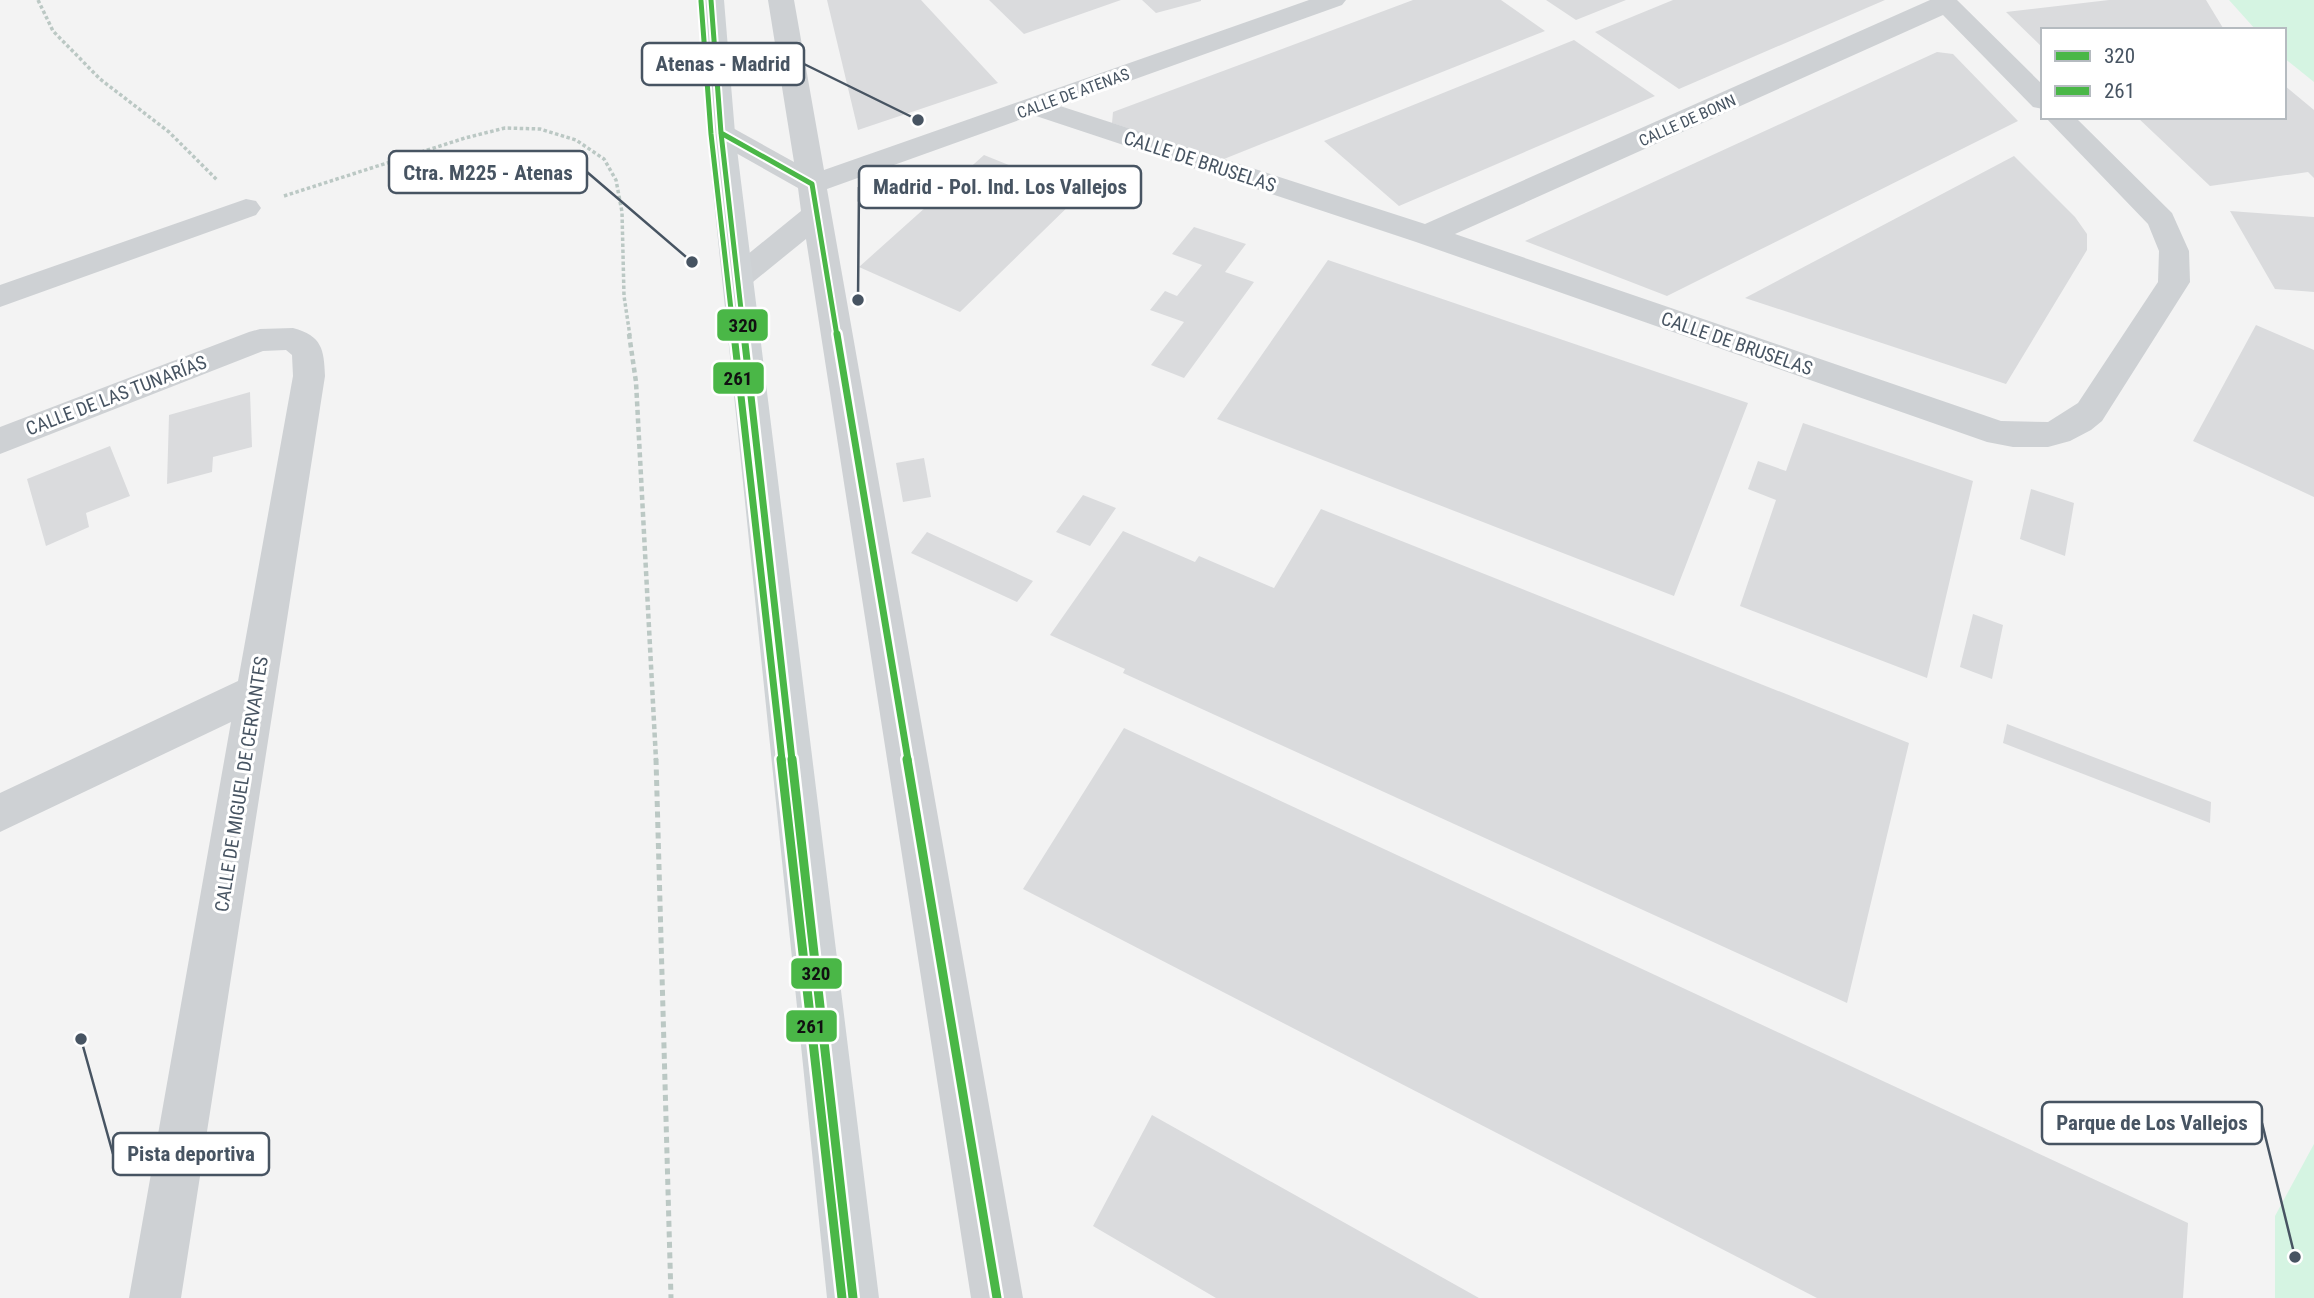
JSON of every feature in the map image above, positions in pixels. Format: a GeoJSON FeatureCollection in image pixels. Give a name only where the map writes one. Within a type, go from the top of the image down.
{"type":"FeatureCollection","features":[{"type":"Feature","properties":{"kind":"street"},"geometry":{"type":"LineString","coordinates":[[711,0],[721,133],[853,1298]]}},
{"type":"Feature","properties":{"kind":"street"},"geometry":{"type":"LineString","coordinates":[[781,0],[997,1298]]}},
{"type":"Feature","properties":{"kind":"street","name":"CALLE DE ATENAS"},"geometry":{"type":"LineString","coordinates":[[814,199],[1036,107],[1333,0]]}},
{"type":"Feature","properties":{"kind":"street"},"geometry":{"type":"LineString","coordinates":[[1945,2],[2041,99]]}},
{"type":"Feature","properties":{"kind":"street","name":"CALLE DE BONN"},"geometry":{"type":"LineString","coordinates":[[1427,235],[1945,2]]}},
{"type":"Feature","properties":{"kind":"street","name":"CALLE DE BRUSELAS"},"geometry":{"type":"LineString","coordinates":[[1036,107],[1427,235],[1999,433],[2039,437],[2072,428],[2090,412],[2174,282],[2174,251],[2161,220],[2061,119]]}},
{"type":"Feature","properties":{"kind":"street"},"geometry":{"type":"LineString","coordinates":[[721,133],[814,199]]}},
{"type":"Feature","properties":{"kind":"street"},"geometry":{"type":"LineString","coordinates":[[737,279],[814,199]]}},
{"type":"Feature","properties":{"kind":"street"},"geometry":{"type":"LineString","coordinates":[[0,296],[246,208]]}},
{"type":"Feature","properties":{"kind":"street","name":"CALLE DE MIGUEL DE CERVANTES"},"geometry":{"type":"LineString","coordinates":[[155,1298],[309,376],[308,351],[293,339],[260,340],[232,349]]}},
{"type":"Feature","properties":{"kind":"street","name":"CALLE DE LAS TUNARÍAS"},"geometry":{"type":"LineString","coordinates":[[0,441],[232,349]]}},
{"type":"Feature","properties":{"kind":"street"},"geometry":{"type":"LineString","coordinates":[[0,814],[257,691]]}},
{"type":"Feature","properties":{"kind":"path"},"geometry":{"type":"LineString","coordinates":[[38,0],[53,31],[100,79],[169,132],[246,208],[465,138],[505,128],[540,129],[576,140],[604,159],[615,180],[622,212],[624,296],[636,382],[658,800],[671,1298]]}},
{"type":"Feature","properties":{"kind":"green space"},"geometry":{"type":"Polygon","coordinates":[[[2229,0],[2314,0],[2314,82],[2286,60],[2286,28],[2254,28],[2229,0]]]}},
{"type":"Feature","properties":{"kind":"green space"},"geometry":{"type":"Polygon","coordinates":[[[2314,1144],[2314,1298],[2275,1298],[2275,1216],[2314,1144]]]}},
{"type":"Feature","properties":{"kind":"building"},"geometry":{"type":"Polygon","coordinates":[[[827,0],[921,0],[998,83],[858,130],[827,0]]]}},
{"type":"Feature","properties":{"kind":"building"},"geometry":{"type":"Polygon","coordinates":[[[989,0],[1121,0],[1024,34],[989,0]]]}},
{"type":"Feature","properties":{"kind":"building"},"geometry":{"type":"Polygon","coordinates":[[[1142,0],[1201,0],[1201,1],[1156,13],[1142,0]]]}},
{"type":"Feature","properties":{"kind":"building"},"geometry":{"type":"Polygon","coordinates":[[[1413,0],[1501,0],[1545,31],[1224,159],[1112,123],[1113,112],[1413,0]]]}},
{"type":"Feature","properties":{"kind":"building"},"geometry":{"type":"Polygon","coordinates":[[[1546,0],[1626,0],[1576,20],[1546,0]]]}},
{"type":"Feature","properties":{"kind":"building"},"geometry":{"type":"Polygon","coordinates":[[[1673,0],[1885,0],[1679,89],[1595,32],[1673,0]]]}},
{"type":"Feature","properties":{"kind":"building"},"geometry":{"type":"Polygon","coordinates":[[[2109,0],[2206,0],[2223,28],[2041,28],[2041,46],[2006,12],[2109,0]]]}},
{"type":"Feature","properties":{"kind":"building"},"geometry":{"type":"Polygon","coordinates":[[[1574,40],[1655,96],[1399,206],[1324,141],[1574,40]]]}},
{"type":"Feature","properties":{"kind":"building"},"geometry":{"type":"Polygon","coordinates":[[[1937,52],[1953,54],[2018,121],[1667,296],[1525,241],[1937,52]]]}},
{"type":"Feature","properties":{"kind":"building"},"geometry":{"type":"Polygon","coordinates":[[[2286,87],[2314,110],[2314,178],[2308,172],[2210,186],[2139,119],[2286,119],[2286,87]]]}},
{"type":"Feature","properties":{"kind":"building"},"geometry":{"type":"Polygon","coordinates":[[[984,155],[1081,194],[960,312],[859,267],[984,155]]]}},
{"type":"Feature","properties":{"kind":"building"},"geometry":{"type":"Polygon","coordinates":[[[2014,156],[2075,217],[2087,234],[2087,250],[2006,384],[1745,298],[2014,156]]]}},
{"type":"Feature","properties":{"kind":"building"},"geometry":{"type":"Polygon","coordinates":[[[2230,211],[2314,217],[2314,292],[2275,289],[2230,211]]]}},
{"type":"Feature","properties":{"kind":"building"},"geometry":{"type":"Polygon","coordinates":[[[1194,227],[1246,244],[1225,272],[1254,282],[1184,378],[1151,365],[1184,322],[1150,310],[1165,291],[1177,296],[1202,265],[1172,254],[1194,227]]]}},
{"type":"Feature","properties":{"kind":"building"},"geometry":{"type":"Polygon","coordinates":[[[1328,260],[1748,403],[1674,596],[1217,419],[1328,260]]]}},
{"type":"Feature","properties":{"kind":"building"},"geometry":{"type":"Polygon","coordinates":[[[2256,325],[2314,350],[2314,497],[2193,441],[2256,325]]]}},
{"type":"Feature","properties":{"kind":"building"},"geometry":{"type":"Polygon","coordinates":[[[250,392],[252,447],[213,457],[212,472],[167,484],[169,415],[250,392]]]}},
{"type":"Feature","properties":{"kind":"building"},"geometry":{"type":"Polygon","coordinates":[[[1803,423],[1973,481],[1927,678],[1740,606],[1776,500],[1748,489],[1758,461],[1786,471],[1803,423]]]}},
{"type":"Feature","properties":{"kind":"building"},"geometry":{"type":"Polygon","coordinates":[[[110,446],[130,496],[86,513],[89,527],[46,546],[27,479],[110,446]]]}},
{"type":"Feature","properties":{"kind":"building"},"geometry":{"type":"Polygon","coordinates":[[[924,458],[931,497],[903,502],[896,463],[924,458]]]}},
{"type":"Feature","properties":{"kind":"building"},"geometry":{"type":"Polygon","coordinates":[[[2031,489],[2074,503],[2065,556],[2020,539],[2031,489]]]}},
{"type":"Feature","properties":{"kind":"building"},"geometry":{"type":"Polygon","coordinates":[[[1083,495],[1116,508],[1090,546],[1056,532],[1083,495]]]}},
{"type":"Feature","properties":{"kind":"building"},"geometry":{"type":"Polygon","coordinates":[[[1321,509],[1909,743],[1847,1003],[1123,673],[1125,669],[1050,635],[1123,531],[1195,562],[1199,556],[1274,588],[1321,509]]]}},
{"type":"Feature","properties":{"kind":"building"},"geometry":{"type":"Polygon","coordinates":[[[927,532],[1033,581],[1017,602],[911,553],[927,532]]]}},
{"type":"Feature","properties":{"kind":"building"},"geometry":{"type":"Polygon","coordinates":[[[1973,614],[2003,625],[1992,679],[1960,667],[1973,614]]]}},
{"type":"Feature","properties":{"kind":"building"},"geometry":{"type":"Polygon","coordinates":[[[2007,724],[2211,802],[2210,823],[2003,743],[2007,724]]]}},
{"type":"Feature","properties":{"kind":"building"},"geometry":{"type":"Polygon","coordinates":[[[1124,728],[2188,1223],[2183,1298],[1817,1298],[1023,889],[1124,728]]]}},
{"type":"Feature","properties":{"kind":"building"},"geometry":{"type":"Polygon","coordinates":[[[1152,1115],[1479,1298],[1216,1298],[1093,1226],[1152,1115]]]}},
{"type":"Feature","properties":{"kind":"transit line","name":"320"},"geometry":{"type":"LineString","coordinates":[[711,0],[721,133],[853,1298]]}},
{"type":"Feature","properties":{"kind":"transit line","name":"261"},"geometry":{"type":"LineString","coordinates":[[701,1],[711,134],[842,1298]]}},
{"type":"Feature","properties":{"kind":"transit line","name":"320"},"geometry":{"type":"LineString","coordinates":[[721,133],[812,184],[997,1298]]}},
{"type":"Feature","properties":{"kind":"place","name":"Atenas - Madrid"},"geometry":{"type":"Point","coordinates":[918,120]}},
{"type":"Feature","properties":{"kind":"place","name":"Ctra. M225 - Atenas"},"geometry":{"type":"Point","coordinates":[692,262]}},
{"type":"Feature","properties":{"kind":"place","name":"Madrid - Pol. Ind. Los Vallejos"},"geometry":{"type":"Point","coordinates":[858,300]}},
{"type":"Feature","properties":{"kind":"place","name":"Pista deportiva"},"geometry":{"type":"Point","coordinates":[81,1039]}},
{"type":"Feature","properties":{"kind":"place","name":"Parque de Los Vallejos"},"geometry":{"type":"Point","coordinates":[2295,1257]}}]}
